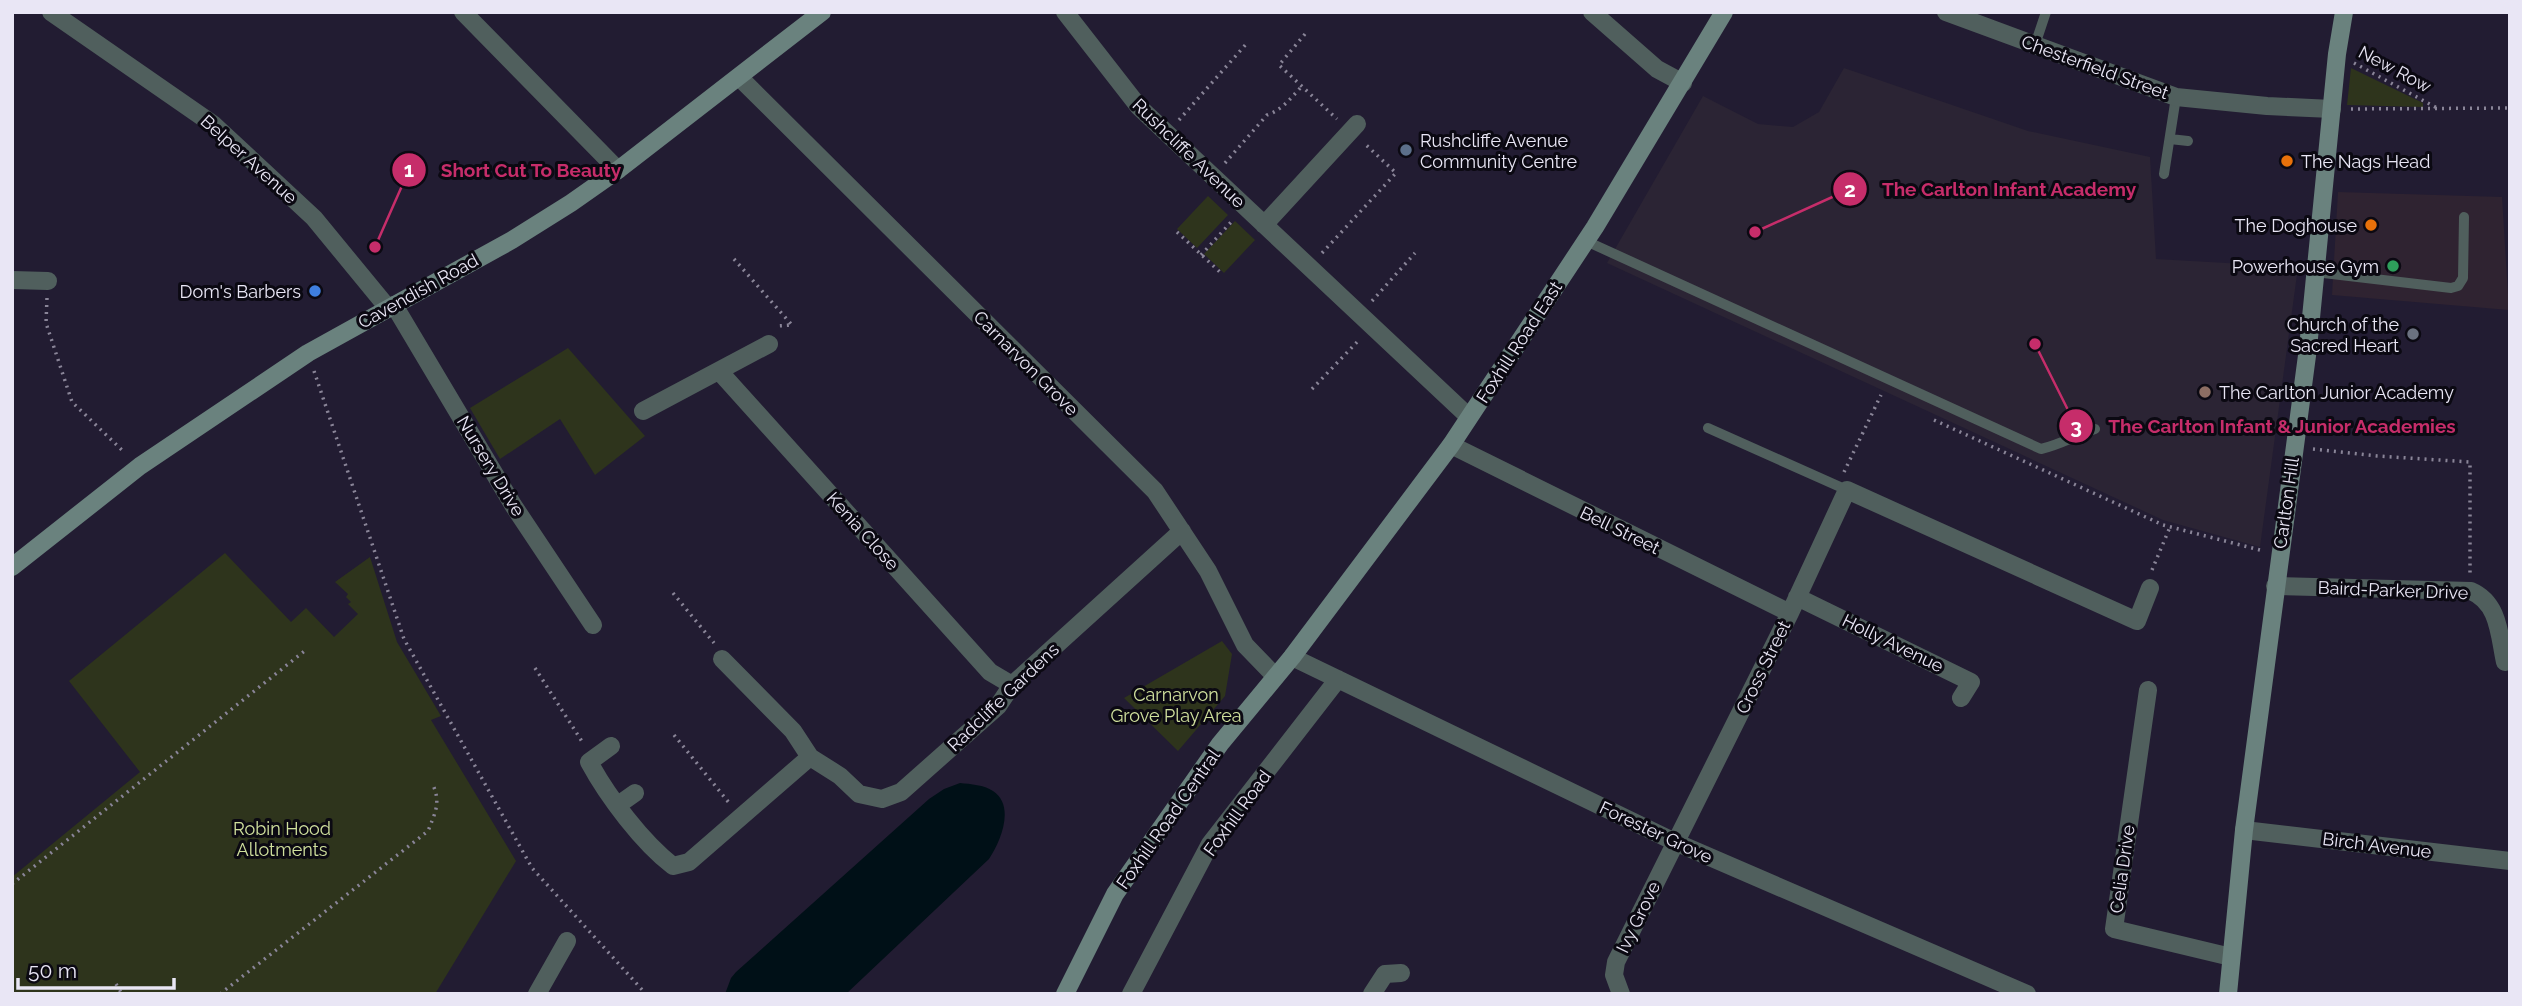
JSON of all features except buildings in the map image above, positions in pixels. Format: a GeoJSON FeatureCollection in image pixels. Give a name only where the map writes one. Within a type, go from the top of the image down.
{"type":"FeatureCollection","features":[{"type":"Feature","properties":{"kind":"street","name":"Belper Avenue"},"geometry":{"type":"LineString","coordinates":[[51,12],[214,125],[314,218],[391,306]]}},
{"type":"Feature","properties":{"kind":"street"},"geometry":{"type":"LineString","coordinates":[[463,12],[618,170]]}},
{"type":"Feature","properties":{"kind":"street","name":"Cavendish Road"},"geometry":{"type":"LineString","coordinates":[[12,567],[140,466],[308,352],[512,240],[571,203],[618,170],[822,12]]}},
{"type":"Feature","properties":{"kind":"street","name":"Rushcliffe Avenue"},"geometry":{"type":"LineString","coordinates":[[1065,12],[1139,107],[1469,417]]}},
{"type":"Feature","properties":{"kind":"street"},"geometry":{"type":"LineString","coordinates":[[1592,12],[1657,69],[1683,83]]}},
{"type":"Feature","properties":{"kind":"street","name":"Foxhill Road East"},"geometry":{"type":"LineString","coordinates":[[1292,657],[1451,445],[1586,242],[1724,12]]}},
{"type":"Feature","properties":{"kind":"street","name":"Chesterfield Street"},"geometry":{"type":"LineString","coordinates":[[1946,12],[2176,97],[2332,109]]}},
{"type":"Feature","properties":{"kind":"street","name":"Carlton Hill"},"geometry":{"type":"LineString","coordinates":[[2228,994],[2244,830],[2308,348],[2343,12]]}},
{"type":"Feature","properties":{"kind":"street","name":"Carnarvon Grove"},"geometry":{"type":"LineString","coordinates":[[739,77],[1155,491],[1208,571],[1244,645],[1275,676]]}},
{"type":"Feature","properties":{"kind":"street"},"geometry":{"type":"LineString","coordinates":[[1264,225],[1357,124]]}},
{"type":"Feature","properties":{"kind":"street"},"geometry":{"type":"LineString","coordinates":[[12,280],[48,281]]}},
{"type":"Feature","properties":{"kind":"street","name":"Nursery Drive"},"geometry":{"type":"LineString","coordinates":[[391,306],[513,505],[593,625]]}},
{"type":"Feature","properties":{"kind":"street"},"geometry":{"type":"LineString","coordinates":[[643,411],[769,344]]}},
{"type":"Feature","properties":{"kind":"street","name":"Kenia Close"},"geometry":{"type":"LineString","coordinates":[[719,371],[990,672],[1012,685]]}},
{"type":"Feature","properties":{"kind":"street","name":"Bell Street"},"geometry":{"type":"LineString","coordinates":[[1451,445],[1790,613]]}},
{"type":"Feature","properties":{"kind":"street"},"geometry":{"type":"LineString","coordinates":[[1847,490],[2137,621],[2150,588]]}},
{"type":"Feature","properties":{"kind":"street","name":"Cross Street"},"geometry":{"type":"LineString","coordinates":[[1675,842],[1790,613],[1847,490]]}},
{"type":"Feature","properties":{"kind":"street","name":"Radcliffe Gardens"},"geometry":{"type":"LineString","coordinates":[[722,659],[793,731],[810,757],[840,776],[859,794],[882,799],[901,792],[989,715],[1012,685],[1182,531]]}},
{"type":"Feature","properties":{"kind":"street","name":"Baird-Parker Drive"},"geometry":{"type":"LineString","coordinates":[[2275,586],[2470,591],[2488,601],[2495,614],[2505,662]]}},
{"type":"Feature","properties":{"kind":"street","name":"Holly Avenue"},"geometry":{"type":"LineString","coordinates":[[1797,597],[1971,681],[1961,698]]}},
{"type":"Feature","properties":{"kind":"street","name":"Foxhill Road Central"},"geometry":{"type":"LineString","coordinates":[[1065,994],[1115,894],[1220,744],[1292,657]]}},
{"type":"Feature","properties":{"kind":"street","name":"Forester Grove"},"geometry":{"type":"LineString","coordinates":[[1292,657],[1675,842],[2027,994]]}},
{"type":"Feature","properties":{"kind":"street","name":"Foxhill Road"},"geometry":{"type":"LineString","coordinates":[[1131,994],[1210,844],[1338,679]]}},
{"type":"Feature","properties":{"kind":"street","name":"Celia Drive"},"geometry":{"type":"LineString","coordinates":[[2148,690],[2114,929],[2231,957]]}},
{"type":"Feature","properties":{"kind":"street"},"geometry":{"type":"LineString","coordinates":[[611,746],[589,762],[618,806],[660,856],[673,866],[689,862],[810,757]]}},
{"type":"Feature","properties":{"kind":"street"},"geometry":{"type":"LineString","coordinates":[[618,806],[635,793]]}},
{"type":"Feature","properties":{"kind":"street","name":"Birch Avenue"},"geometry":{"type":"LineString","coordinates":[[2244,830],[2510,861]]}},
{"type":"Feature","properties":{"kind":"street","name":"Ivy Grove"},"geometry":{"type":"LineString","coordinates":[[1620,994],[1614,975],[1616,962],[1675,842]]}},
{"type":"Feature","properties":{"kind":"street"},"geometry":{"type":"LineString","coordinates":[[537,994],[567,941]]}},
{"type":"Feature","properties":{"kind":"street"},"geometry":{"type":"LineString","coordinates":[[1372,994],[1385,974],[1402,973]]}},
{"type":"Feature","properties":{"kind":"lane"},"geometry":{"type":"LineString","coordinates":[[2035,45],[2046,12]]}},
{"type":"Feature","properties":{"kind":"lane"},"geometry":{"type":"LineString","coordinates":[[2164,174],[2176,97]]}},
{"type":"Feature","properties":{"kind":"lane"},"geometry":{"type":"LineString","coordinates":[[2170,139],[2188,141]]}},
{"type":"Feature","properties":{"kind":"lane"},"geometry":{"type":"LineString","coordinates":[[2315,272],[2451,288],[2458,286],[2463,278],[2464,217]]}},
{"type":"Feature","properties":{"kind":"lane"},"geometry":{"type":"LineString","coordinates":[[1586,242],[2041,449],[2095,429]]}},
{"type":"Feature","properties":{"kind":"lane"},"geometry":{"type":"LineString","coordinates":[[1708,428],[1847,490]]}},
{"type":"Feature","properties":{"kind":"path"},"geometry":{"type":"LineString","coordinates":[[1167,133],[1247,43]]}},
{"type":"Feature","properties":{"kind":"path","name":"New Row"},"geometry":{"type":"LineString","coordinates":[[2337,54],[2440,110]]}},
{"type":"Feature","properties":{"kind":"path"},"geometry":{"type":"LineString","coordinates":[[1213,177],[1267,115],[1285,105],[1302,86]]}},
{"type":"Feature","properties":{"kind":"path","name":"New Row"},"geometry":{"type":"LineString","coordinates":[[2332,109],[2510,108]]}},
{"type":"Feature","properties":{"kind":"path"},"geometry":{"type":"LineString","coordinates":[[1201,255],[1245,207]]}},
{"type":"Feature","properties":{"kind":"path"},"geometry":{"type":"LineString","coordinates":[[1177,232],[1222,274]]}},
{"type":"Feature","properties":{"kind":"path"},"geometry":{"type":"LineString","coordinates":[[1311,389],[1415,253]]}},
{"type":"Feature","properties":{"kind":"path"},"geometry":{"type":"LineString","coordinates":[[734,259],[793,324],[768,327],[761,332],[769,344]]}},
{"type":"Feature","properties":{"kind":"path"},"geometry":{"type":"LineString","coordinates":[[48,281],[46,323],[72,402],[140,466]]}},
{"type":"Feature","properties":{"kind":"path"},"geometry":{"type":"LineString","coordinates":[[308,352],[404,639],[532,868],[646,994]]}},
{"type":"Feature","properties":{"kind":"path"},"geometry":{"type":"LineString","coordinates":[[1847,490],[1842,477],[1881,395]]}},
{"type":"Feature","properties":{"kind":"path"},"geometry":{"type":"LineString","coordinates":[[2294,447],[2470,462],[2470,591]]}},
{"type":"Feature","properties":{"kind":"path"},"geometry":{"type":"LineString","coordinates":[[2150,588],[2148,579],[2170,527]]}},
{"type":"Feature","properties":{"kind":"path"},"geometry":{"type":"LineString","coordinates":[[673,593],[715,644],[722,659]]}},
{"type":"Feature","properties":{"kind":"path"},"geometry":{"type":"LineString","coordinates":[[12,884],[307,649]]}},
{"type":"Feature","properties":{"kind":"path"},"geometry":{"type":"LineString","coordinates":[[535,668],[593,759]]}},
{"type":"Feature","properties":{"kind":"path"},"geometry":{"type":"LineString","coordinates":[[674,735],[741,817]]}},
{"type":"Feature","properties":{"kind":"path"},"geometry":{"type":"LineString","coordinates":[[220,994],[428,831],[439,798],[433,785]]}},
{"type":"Feature","properties":{"kind":"path"},"geometry":{"type":"LineString","coordinates":[[116,984],[122,994]]}},
{"type":"Feature","properties":{"kind":"shaded area"},"geometry":{"type":"Polygon","coordinates":[[[1844,68],[2028,131],[2150,157],[2156,259],[2298,267],[2260,547],[2163,520],[1607,263],[1703,96],[1758,124],[1793,127],[1819,112],[1844,68]]]}},
{"type":"Feature","properties":{"kind":"shaded area"},"geometry":{"type":"Polygon","coordinates":[[[2338,192],[2502,197],[2509,310],[2332,295],[2338,192]]]}},
{"type":"Feature","properties":{"kind":"shaded area"},"geometry":{"type":"Polygon","coordinates":[[[960,783],[986,787],[1000,798],[1004,806],[1004,825],[993,852],[989,859],[846,994],[725,994],[736,972],[929,799],[960,783]]]}},
{"type":"Feature","properties":{"kind":"green space"},"geometry":{"type":"Polygon","coordinates":[[[2351,68],[2423,103],[2423,107],[2347,105],[2351,68]]]}},
{"type":"Feature","properties":{"kind":"green space"},"geometry":{"type":"Polygon","coordinates":[[[1208,196],[1228,215],[1197,248],[1177,229],[1208,196]]]}},
{"type":"Feature","properties":{"kind":"green space"},"geometry":{"type":"Polygon","coordinates":[[[1235,221],[1255,240],[1224,273],[1204,254],[1235,221]]]}},
{"type":"Feature","properties":{"kind":"green space"},"geometry":{"type":"Polygon","coordinates":[[[568,348],[645,436],[595,475],[560,419],[500,459],[470,408],[568,348]]]}},
{"type":"Feature","properties":{"kind":"green space","name":"Robin Hood Allotments"},"geometry":{"type":"Polygon","coordinates":[[[225,553],[291,622],[306,608],[334,637],[358,614],[348,604],[351,602],[346,597],[348,594],[335,582],[370,557],[397,642],[441,716],[431,720],[516,861],[435,994],[12,994],[12,877],[140,772],[69,681],[225,553]]]}},
{"type":"Feature","properties":{"kind":"green space","name":"Carnarvon Grove Play Area"},"geometry":{"type":"Polygon","coordinates":[[[1222,641],[1232,654],[1225,696],[1178,751],[1124,698],[1222,641]]]}},
{"type":"Feature","properties":{"kind":"place","name":"Rushcliffe Avenue Community Centre"},"geometry":{"type":"Point","coordinates":[1406,150]}},
{"type":"Feature","properties":{"kind":"place","name":"The Nags Head"},"geometry":{"type":"Point","coordinates":[2287,161]}},
{"type":"Feature","properties":{"kind":"place","name":"The Doghouse"},"geometry":{"type":"Point","coordinates":[2371,225]}},
{"type":"Feature","properties":{"kind":"place","name":"The Carlton Infant Academy"},"geometry":{"type":"Point","coordinates":[1755,232]}},
{"type":"Feature","properties":{"kind":"place","name":"Short Cut To Beauty"},"geometry":{"type":"Point","coordinates":[375,247]}},
{"type":"Feature","properties":{"kind":"place","name":"Powerhouse Gym"},"geometry":{"type":"Point","coordinates":[2393,266]}},
{"type":"Feature","properties":{"kind":"place","name":"Dom's Barbers"},"geometry":{"type":"Point","coordinates":[315,291]}},
{"type":"Feature","properties":{"kind":"place","name":"Church of the Sacred Heart"},"geometry":{"type":"Point","coordinates":[2413,334]}},
{"type":"Feature","properties":{"kind":"place","name":"The Carlton Infant & Junior Academies"},"geometry":{"type":"Point","coordinates":[2035,344]}},
{"type":"Feature","properties":{"kind":"place","name":"The Carlton Junior Academy"},"geometry":{"type":"Point","coordinates":[2205,392]}}]}
